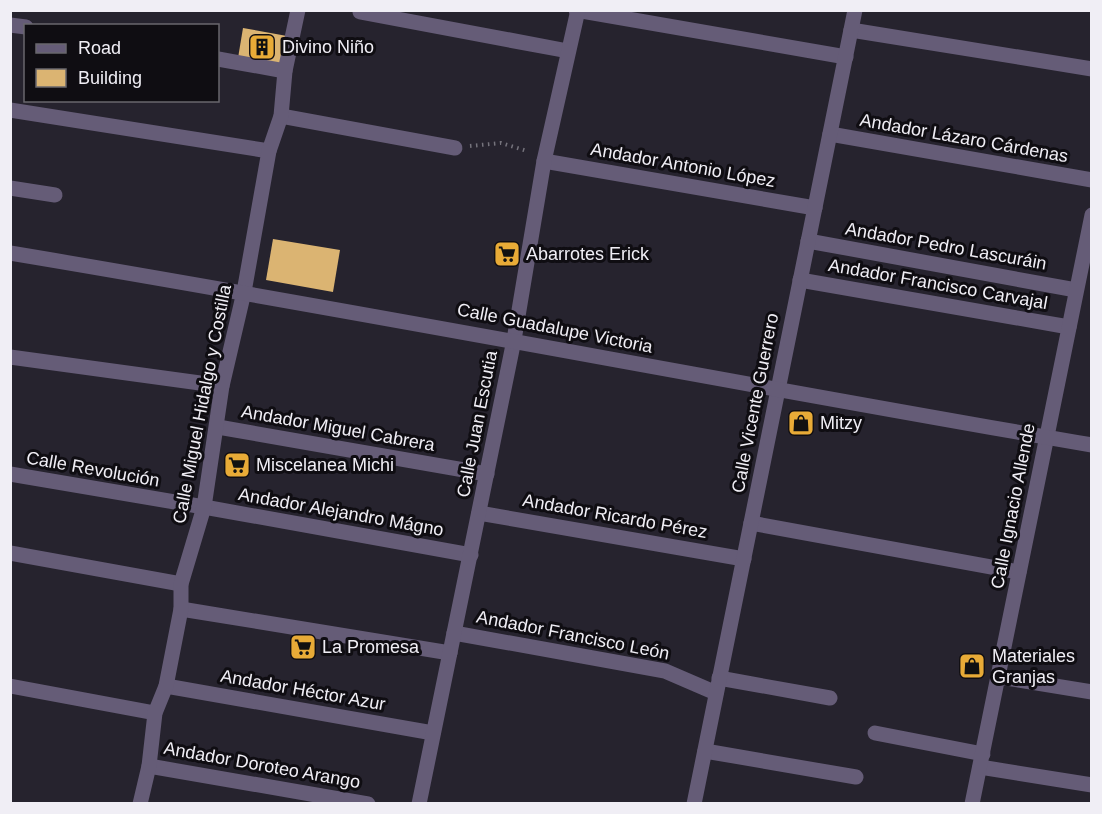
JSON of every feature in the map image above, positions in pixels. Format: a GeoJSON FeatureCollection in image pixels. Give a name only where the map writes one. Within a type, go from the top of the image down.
{"type":"FeatureCollection","features":[{"type":"Feature","properties":{"kind":"street","name":"Calle Miguel Hidalgo y Costilla"},"geometry":{"type":"LineString","coordinates":[[140,804],[149,766],[155,713],[166,686],[181,609],[181,584],[204,507],[218,427],[222,386],[244,292],[269,151],[281,116],[285,71],[298,10]]}},
{"type":"Feature","properties":{"kind":"street","name":"Calle Vicente Guerrero"},"geometry":{"type":"LineString","coordinates":[[694,804],[855,10]]}},
{"type":"Feature","properties":{"kind":"street"},"geometry":{"type":"LineString","coordinates":[[577,11],[846,57]]}},
{"type":"Feature","properties":{"kind":"street","name":"Calle Juan Escutia"},"geometry":{"type":"LineString","coordinates":[[418,804],[471,555],[514,340],[544,161],[577,11]]}},
{"type":"Feature","properties":{"kind":"street"},"geometry":{"type":"LineString","coordinates":[[360,12],[568,51]]}},
{"type":"Feature","properties":{"kind":"street"},"geometry":{"type":"LineString","coordinates":[[851,30],[1092,69]]}},
{"type":"Feature","properties":{"kind":"street"},"geometry":{"type":"LineString","coordinates":[[219,59],[285,71]]}},
{"type":"Feature","properties":{"kind":"street"},"geometry":{"type":"LineString","coordinates":[[10,110],[269,151]]}},
{"type":"Feature","properties":{"kind":"street"},"geometry":{"type":"LineString","coordinates":[[281,116],[455,148]]}},
{"type":"Feature","properties":{"kind":"street","name":"Andador Lázaro Cárdenas"},"geometry":{"type":"LineString","coordinates":[[830,134],[1092,180]]}},
{"type":"Feature","properties":{"kind":"street","name":"Andador Antonio López"},"geometry":{"type":"LineString","coordinates":[[544,161],[815,208]]}},
{"type":"Feature","properties":{"kind":"street"},"geometry":{"type":"LineString","coordinates":[[10,188],[56,195]]}},
{"type":"Feature","properties":{"kind":"street","name":"Calle Ignacio Allende"},"geometry":{"type":"LineString","coordinates":[[972,804],[1000,677],[1019,572],[1092,215]]}},
{"type":"Feature","properties":{"kind":"street","name":"Andador Pedro Lascuráin"},"geometry":{"type":"LineString","coordinates":[[808,241],[1076,290]]}},
{"type":"Feature","properties":{"kind":"street","name":"Calle Guadalupe Victoria"},"geometry":{"type":"LineString","coordinates":[[10,252],[514,340],[778,390],[1092,445]]}},
{"type":"Feature","properties":{"kind":"street","name":"Andador Francisco Carvajal"},"geometry":{"type":"LineString","coordinates":[[800,280],[1069,327]]}},
{"type":"Feature","properties":{"kind":"street"},"geometry":{"type":"LineString","coordinates":[[10,357],[222,386]]}},
{"type":"Feature","properties":{"kind":"street","name":"Andador Miguel Cabrera"},"geometry":{"type":"LineString","coordinates":[[218,427],[487,474]]}},
{"type":"Feature","properties":{"kind":"street","name":"Calle Revolución"},"geometry":{"type":"LineString","coordinates":[[10,474],[204,507]]}},
{"type":"Feature","properties":{"kind":"street","name":"Andador Alejandro Mágno"},"geometry":{"type":"LineString","coordinates":[[204,507],[471,555]]}},
{"type":"Feature","properties":{"kind":"street","name":"Andador Ricardo Pérez"},"geometry":{"type":"LineString","coordinates":[[479,513],[744,559]]}},
{"type":"Feature","properties":{"kind":"street"},"geometry":{"type":"LineString","coordinates":[[751,523],[1019,572]]}},
{"type":"Feature","properties":{"kind":"street"},"geometry":{"type":"LineString","coordinates":[[10,553],[181,584]]}},
{"type":"Feature","properties":{"kind":"street"},"geometry":{"type":"LineString","coordinates":[[181,609],[450,653]]}},
{"type":"Feature","properties":{"kind":"street","name":"Andador Francisco León"},"geometry":{"type":"LineString","coordinates":[[454,633],[665,671],[718,685],[830,698]]}},
{"type":"Feature","properties":{"kind":"street"},"geometry":{"type":"LineString","coordinates":[[1000,677],[1092,692]]}},
{"type":"Feature","properties":{"kind":"street"},"geometry":{"type":"LineString","coordinates":[[10,686],[155,713]]}},
{"type":"Feature","properties":{"kind":"street","name":"Andador Héctor Azur"},"geometry":{"type":"LineString","coordinates":[[166,686],[433,733]]}},
{"type":"Feature","properties":{"kind":"street"},"geometry":{"type":"LineString","coordinates":[[875,733],[1092,785]]}},
{"type":"Feature","properties":{"kind":"street"},"geometry":{"type":"LineString","coordinates":[[705,751],[856,777]]}},
{"type":"Feature","properties":{"kind":"street","name":"Andador Doroteo Arango"},"geometry":{"type":"LineString","coordinates":[[149,766],[368,804]]}},
{"type":"Feature","properties":{"kind":"path"},"geometry":{"type":"LineString","coordinates":[[455,148],[501,143],[523,148],[544,161]]}},
{"type":"Feature","properties":{"kind":"building","name":"Divino Niño"},"geometry":{"type":"Polygon","coordinates":[[[243,28],[287,36],[282,66],[238,58],[243,28]]]}},
{"type":"Feature","properties":{"kind":"building"},"geometry":{"type":"Polygon","coordinates":[[[273,239],[340,250],[333,292],[266,280],[273,239]]]}},
{"type":"Feature","properties":{"kind":"place","name":"Divino Niño"},"geometry":{"type":"Point","coordinates":[262,47]}},
{"type":"Feature","properties":{"kind":"place","name":"Abarrotes Erick"},"geometry":{"type":"Point","coordinates":[507,254]}},
{"type":"Feature","properties":{"kind":"place","name":"Mitzy"},"geometry":{"type":"Point","coordinates":[801,423]}},
{"type":"Feature","properties":{"kind":"place","name":"Miscelanea Michi"},"geometry":{"type":"Point","coordinates":[237,465]}},
{"type":"Feature","properties":{"kind":"place","name":"La Promesa"},"geometry":{"type":"Point","coordinates":[303,647]}},
{"type":"Feature","properties":{"kind":"place","name":"Materiales Granjas"},"geometry":{"type":"Point","coordinates":[972,666]}}]}
